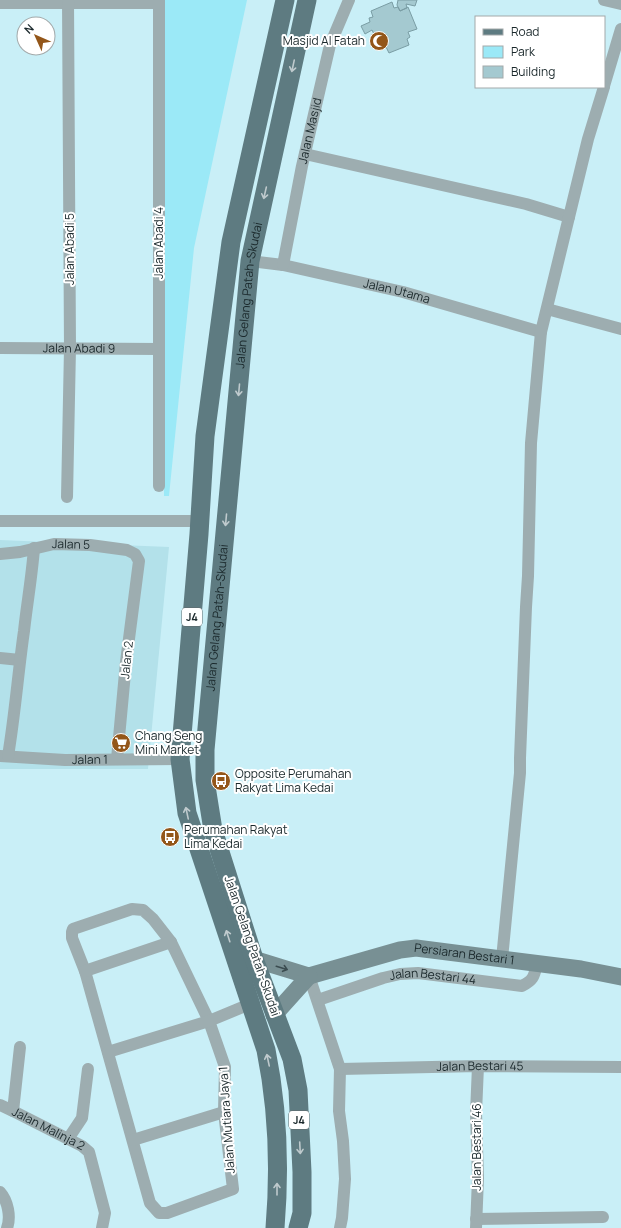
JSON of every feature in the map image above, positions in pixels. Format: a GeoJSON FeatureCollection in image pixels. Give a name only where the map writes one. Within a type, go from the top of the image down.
{"type":"FeatureCollection","features":[{"type":"Feature","properties":{"kind":"main road","name":"Jalan Gelang Patah-Skudai"},"geometry":{"type":"LineString","coordinates":[[275,1228],[277,1202],[278,1130],[266,1050],[187,813],[180,759],[199,534],[205,436],[231,242],[285,0]]}},
{"type":"Feature","properties":{"kind":"main road","name":"Jalan Gelang Patah-Skudai"},"geometry":{"type":"LineString","coordinates":[[298,1228],[302,1213],[302,1172],[298,1090],[292,1059],[254,959],[213,830],[208,801],[205,750],[250,261],[307,0]]}},
{"type":"Feature","properties":{"kind":"street","name":"Jalan Masjid"},"geometry":{"type":"LineString","coordinates":[[283,265],[305,154],[330,45],[349,0]]}},
{"type":"Feature","properties":{"kind":"street"},"geometry":{"type":"LineString","coordinates":[[604,0],[621,4]]}},
{"type":"Feature","properties":{"kind":"street"},"geometry":{"type":"LineString","coordinates":[[0,3],[68,1],[159,2]]}},
{"type":"Feature","properties":{"kind":"street","name":"Jalan Abadi 5"},"geometry":{"type":"LineString","coordinates":[[67,497],[70,348],[68,1]]}},
{"type":"Feature","properties":{"kind":"street","name":"Jalan Abadi 4"},"geometry":{"type":"LineString","coordinates":[[159,2],[159,486]]}},
{"type":"Feature","properties":{"kind":"street"},"geometry":{"type":"LineString","coordinates":[[605,83],[621,29]]}},
{"type":"Feature","properties":{"kind":"street"},"geometry":{"type":"LineString","coordinates":[[502,959],[520,773],[523,662],[528,576],[530,443],[541,332],[588,139],[603,88]]}},
{"type":"Feature","properties":{"kind":"street"},"geometry":{"type":"LineString","coordinates":[[305,154],[526,204],[569,217]]}},
{"type":"Feature","properties":{"kind":"street","name":"Jalan Utama"},"geometry":{"type":"LineString","coordinates":[[250,261],[283,265],[403,292],[541,332]]}},
{"type":"Feature","properties":{"kind":"street"},"geometry":{"type":"LineString","coordinates":[[547,309],[621,329]]}},
{"type":"Feature","properties":{"kind":"street","name":"Jalan Abadi 9"},"geometry":{"type":"LineString","coordinates":[[0,348],[159,349]]}},
{"type":"Feature","properties":{"kind":"street"},"geometry":{"type":"LineString","coordinates":[[0,521],[199,521]]}},
{"type":"Feature","properties":{"kind":"street","name":"Jalan 5"},"geometry":{"type":"LineString","coordinates":[[0,554],[20,552],[54,544],[90,545],[127,550],[135,554],[139,561]]}},
{"type":"Feature","properties":{"kind":"street"},"geometry":{"type":"LineString","coordinates":[[4,756],[15,712],[34,548]]}},
{"type":"Feature","properties":{"kind":"street","name":"Jalan 2"},"geometry":{"type":"LineString","coordinates":[[117,759],[126,662],[139,561]]}},
{"type":"Feature","properties":{"kind":"street"},"geometry":{"type":"LineString","coordinates":[[0,658],[20,660]]}},
{"type":"Feature","properties":{"kind":"street","name":"Jalan 1"},"geometry":{"type":"LineString","coordinates":[[4,756],[64,760],[180,759]]}},
{"type":"Feature","properties":{"kind":"street","name":"Jalan Mutiara Jaya 1"},"geometry":{"type":"LineString","coordinates":[[85,971],[72,938],[73,929],[132,909],[143,910],[153,919],[171,942],[209,1021],[225,1067],[224,1112],[233,1189],[167,1213],[159,1213],[150,1203],[133,1140]]}},
{"type":"Feature","properties":{"kind":"street"},"geometry":{"type":"LineString","coordinates":[[171,942],[85,971],[133,1140],[224,1112]]}},
{"type":"Feature","properties":{"kind":"street","name":"Persiaran Bestari 1"},"geometry":{"type":"LineString","coordinates":[[309,976],[400,950],[416,948],[621,977]]}},
{"type":"Feature","properties":{"kind":"street"},"geometry":{"type":"LineString","coordinates":[[254,959],[309,976]]}},
{"type":"Feature","properties":{"kind":"street","name":"Jalan Bestari 44"},"geometry":{"type":"LineString","coordinates":[[318,1000],[383,978],[400,974],[418,973],[522,986],[533,978],[537,964]]}},
{"type":"Feature","properties":{"kind":"street"},"geometry":{"type":"LineString","coordinates":[[309,976],[340,1069],[339,1111],[343,1141],[345,1179],[340,1228]]}},
{"type":"Feature","properties":{"kind":"street"},"geometry":{"type":"LineString","coordinates":[[274,1015],[309,976]]}},
{"type":"Feature","properties":{"kind":"street"},"geometry":{"type":"LineString","coordinates":[[108,1052],[209,1021],[250,1004]]}},
{"type":"Feature","properties":{"kind":"street"},"geometry":{"type":"LineString","coordinates":[[13,1110],[20,1047]]}},
{"type":"Feature","properties":{"kind":"street","name":"Jalan Bestari 45"},"geometry":{"type":"LineString","coordinates":[[340,1069],[478,1066],[621,1067]]}},
{"type":"Feature","properties":{"kind":"street","name":"Jalan Bestari 46"},"geometry":{"type":"LineString","coordinates":[[476,1223],[478,1178],[476,1113],[478,1066]]}},
{"type":"Feature","properties":{"kind":"street"},"geometry":{"type":"LineString","coordinates":[[68,1139],[82,1118],[88,1069]]}},
{"type":"Feature","properties":{"kind":"street","name":"Jalan Malinja 2"},"geometry":{"type":"LineString","coordinates":[[0,1105],[13,1110],[82,1146],[89,1152],[105,1214],[102,1228]]}},
{"type":"Feature","properties":{"kind":"street"},"geometry":{"type":"LineString","coordinates":[[0,1192],[8,1208],[7,1226]]}},
{"type":"Feature","properties":{"kind":"street"},"geometry":{"type":"LineString","coordinates":[[476,1223],[602,1217]]}},
{"type":"Feature","properties":{"kind":"shaded area"},"geometry":{"type":"Polygon","coordinates":[[[0,540],[169,547],[148,769],[0,769],[0,540]]]}},
{"type":"Feature","properties":{"kind":"green space"},"geometry":{"type":"Polygon","coordinates":[[[165,0],[247,0],[194,248],[169,496],[164,496],[165,0]]]}},
{"type":"Feature","properties":{"kind":"building"},"geometry":{"type":"Polygon","coordinates":[[[398,0],[417,0],[415,6],[406,4],[407,8],[400,11],[397,5],[398,0]]]}},
{"type":"Feature","properties":{"kind":"building"},"geometry":{"type":"Polygon","coordinates":[[[392,2],[394,8],[398,7],[400,11],[408,7],[417,29],[408,32],[410,37],[407,39],[409,45],[389,53],[386,47],[381,49],[372,30],[365,34],[361,26],[370,22],[369,18],[373,17],[371,11],[392,2]]]}},
{"type":"Feature","properties":{"kind":"place","name":"Masjid Al Fatah"},"geometry":{"type":"Point","coordinates":[379,41]}},
{"type":"Feature","properties":{"kind":"place","name":"Chang Seng Mini Market"},"geometry":{"type":"Point","coordinates":[121,743]}},
{"type":"Feature","properties":{"kind":"place","name":"Opposite Perumahan Rakyat Lima Kedai"},"geometry":{"type":"Point","coordinates":[221,781]}},
{"type":"Feature","properties":{"kind":"place","name":"Perumahan Rakyat Lima Kedai"},"geometry":{"type":"Point","coordinates":[170,837]}}]}
